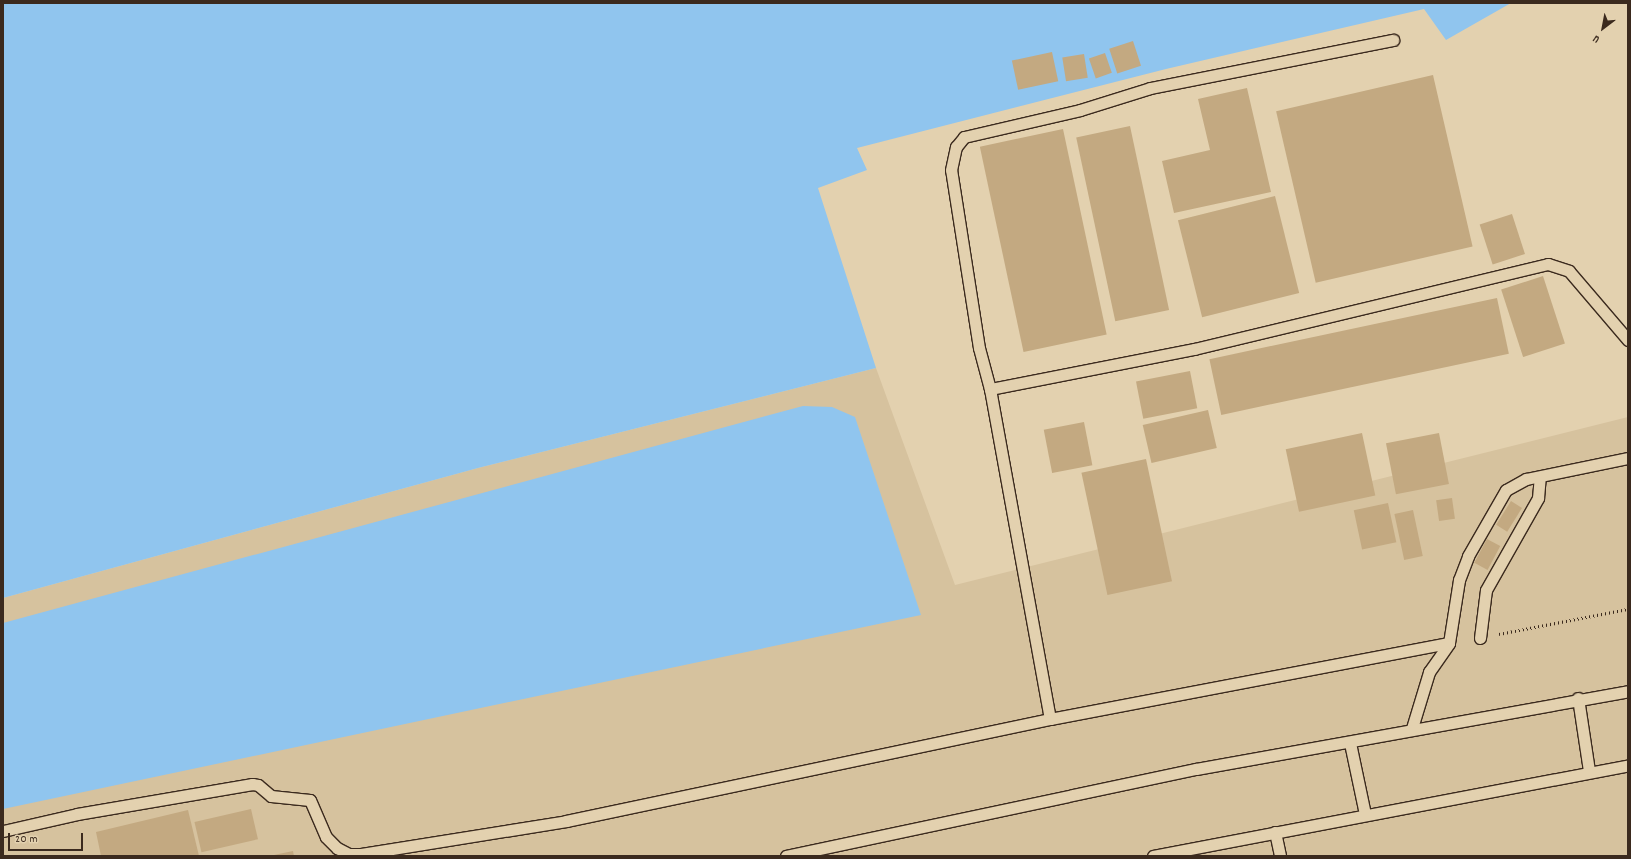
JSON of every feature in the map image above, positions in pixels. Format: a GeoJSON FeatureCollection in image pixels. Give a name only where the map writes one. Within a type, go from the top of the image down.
{"type":"FeatureCollection","features":[{"type":"Feature","properties":{"kind":"lane"},"geometry":{"type":"LineString","coordinates":[[1050,719],[990,389],[978,348],[951,170],[953,156],[964,137],[1080,110],[1150,88],[1393,40]]}},
{"type":"Feature","properties":{"kind":"lane"},"geometry":{"type":"LineString","coordinates":[[990,389],[1194,349],[1548,264],[1569,271],[1628,340]]}},
{"type":"Feature","properties":{"kind":"lane"},"geometry":{"type":"LineString","coordinates":[[1412,728],[1430,672],[1449,643],[1460,580],[1468,556],[1506,490],[1526,479],[1628,458]]}},
{"type":"Feature","properties":{"kind":"lane"},"geometry":{"type":"LineString","coordinates":[[1480,638],[1486,590],[1538,498],[1540,477]]}},
{"type":"Feature","properties":{"kind":"lane"},"geometry":{"type":"LineString","coordinates":[[3,831],[77,814],[252,784],[258,785],[271,796],[310,800],[326,837],[337,848],[349,854],[361,854],[566,821],[1050,719],[1449,643]]}},
{"type":"Feature","properties":{"kind":"lane"},"geometry":{"type":"LineString","coordinates":[[786,856],[1196,768],[1350,743],[1412,728],[1578,698],[1628,691]]}},
{"type":"Feature","properties":{"kind":"lane"},"geometry":{"type":"LineString","coordinates":[[1578,698],[1589,771]]}},
{"type":"Feature","properties":{"kind":"lane"},"geometry":{"type":"LineString","coordinates":[[1350,743],[1365,814]]}},
{"type":"Feature","properties":{"kind":"lane"},"geometry":{"type":"LineString","coordinates":[[1153,856],[1589,771],[1628,765]]}},
{"type":"Feature","properties":{"kind":"lane"},"geometry":{"type":"LineString","coordinates":[[1275,832],[1280,856]]}},
{"type":"Feature","properties":{"kind":"path"},"geometry":{"type":"LineString","coordinates":[[1480,638],[1628,609]]}},
{"type":"Feature","properties":{"kind":"shaded area"},"geometry":{"type":"Polygon","coordinates":[[[876,368],[955,585],[1628,417],[1628,856],[3,856],[3,598],[478,468],[876,368]]]}},
{"type":"Feature","properties":{"kind":"water"},"geometry":{"type":"Polygon","coordinates":[[[3,3],[1511,3],[1446,40],[1424,9],[1166,69],[857,148],[867,170],[818,188],[876,368],[478,468],[3,598],[3,3]]]}},
{"type":"Feature","properties":{"kind":"water"},"geometry":{"type":"Polygon","coordinates":[[[803,406],[832,407],[855,417],[921,615],[3,809],[3,623],[803,406]]]}},
{"type":"Feature","properties":{"kind":"building"},"geometry":{"type":"Polygon","coordinates":[[[1133,41],[1141,66],[1117,73],[1109,49],[1133,41]]]}},
{"type":"Feature","properties":{"kind":"building"},"geometry":{"type":"Polygon","coordinates":[[[1052,52],[1058,81],[1018,90],[1012,61],[1052,52]]]}},
{"type":"Feature","properties":{"kind":"building"},"geometry":{"type":"Polygon","coordinates":[[[1105,53],[1112,73],[1096,78],[1089,59],[1105,53]]]}},
{"type":"Feature","properties":{"kind":"building"},"geometry":{"type":"Polygon","coordinates":[[[1084,54],[1088,78],[1066,81],[1062,57],[1084,54]]]}},
{"type":"Feature","properties":{"kind":"building"},"geometry":{"type":"Polygon","coordinates":[[[1433,75],[1473,246],[1316,283],[1276,111],[1433,75]]]}},
{"type":"Feature","properties":{"kind":"building"},"geometry":{"type":"Polygon","coordinates":[[[1247,88],[1271,192],[1174,213],[1162,161],[1210,150],[1198,99],[1247,88]]]}},
{"type":"Feature","properties":{"kind":"building"},"geometry":{"type":"Polygon","coordinates":[[[1130,126],[1169,310],[1115,321],[1076,137],[1130,126]]]}},
{"type":"Feature","properties":{"kind":"building"},"geometry":{"type":"Polygon","coordinates":[[[1063,129],[1107,334],[1024,352],[980,147],[1063,129]]]}},
{"type":"Feature","properties":{"kind":"building"},"geometry":{"type":"Polygon","coordinates":[[[1275,196],[1299,293],[1202,317],[1178,220],[1275,196]]]}},
{"type":"Feature","properties":{"kind":"building"},"geometry":{"type":"Polygon","coordinates":[[[1512,214],[1525,254],[1493,264],[1480,225],[1512,214]]]}},
{"type":"Feature","properties":{"kind":"building"},"geometry":{"type":"Polygon","coordinates":[[[1543,276],[1565,344],[1523,357],[1501,290],[1543,276]]]}},
{"type":"Feature","properties":{"kind":"building"},"geometry":{"type":"Polygon","coordinates":[[[1497,298],[1509,354],[1221,415],[1209,359],[1497,298]]]}},
{"type":"Feature","properties":{"kind":"building"},"geometry":{"type":"Polygon","coordinates":[[[1190,371],[1197,408],[1143,419],[1136,381],[1190,371]]]}},
{"type":"Feature","properties":{"kind":"building"},"geometry":{"type":"Polygon","coordinates":[[[1208,410],[1217,448],[1151,463],[1143,425],[1208,410]]]}},
{"type":"Feature","properties":{"kind":"building"},"geometry":{"type":"Polygon","coordinates":[[[1084,422],[1092,465],[1052,473],[1044,430],[1084,422]]]}},
{"type":"Feature","properties":{"kind":"building"},"geometry":{"type":"Polygon","coordinates":[[[1362,433],[1375,496],[1299,512],[1286,449],[1362,433]]]}},
{"type":"Feature","properties":{"kind":"building"},"geometry":{"type":"Polygon","coordinates":[[[1439,433],[1449,484],[1396,494],[1386,443],[1439,433]]]}},
{"type":"Feature","properties":{"kind":"building"},"geometry":{"type":"Polygon","coordinates":[[[1146,459],[1172,581],[1107,595],[1081,473],[1146,459]]]}},
{"type":"Feature","properties":{"kind":"building"},"geometry":{"type":"Polygon","coordinates":[[[1452,498],[1455,519],[1439,521],[1436,500],[1452,498]]]}},
{"type":"Feature","properties":{"kind":"building"},"geometry":{"type":"Polygon","coordinates":[[[1511,501],[1522,508],[1507,532],[1496,525],[1511,501]]]}},
{"type":"Feature","properties":{"kind":"building"},"geometry":{"type":"Polygon","coordinates":[[[1388,503],[1396,542],[1362,549],[1354,510],[1388,503]]]}},
{"type":"Feature","properties":{"kind":"building"},"geometry":{"type":"Polygon","coordinates":[[[1413,510],[1423,556],[1404,560],[1394,514],[1413,510]]]}},
{"type":"Feature","properties":{"kind":"building"},"geometry":{"type":"Polygon","coordinates":[[[1487,539],[1500,546],[1488,570],[1474,563],[1487,539]]]}},
{"type":"Feature","properties":{"kind":"building"},"geometry":{"type":"Polygon","coordinates":[[[251,809],[258,839],[201,852],[194,822],[251,809]]]}},
{"type":"Feature","properties":{"kind":"building"},"geometry":{"type":"Polygon","coordinates":[[[188,810],[199,856],[101,856],[96,832],[188,810]]]}},
{"type":"Feature","properties":{"kind":"building"},"geometry":{"type":"Polygon","coordinates":[[[293,851],[294,856],[274,856],[274,855],[293,851]]]}}]}
